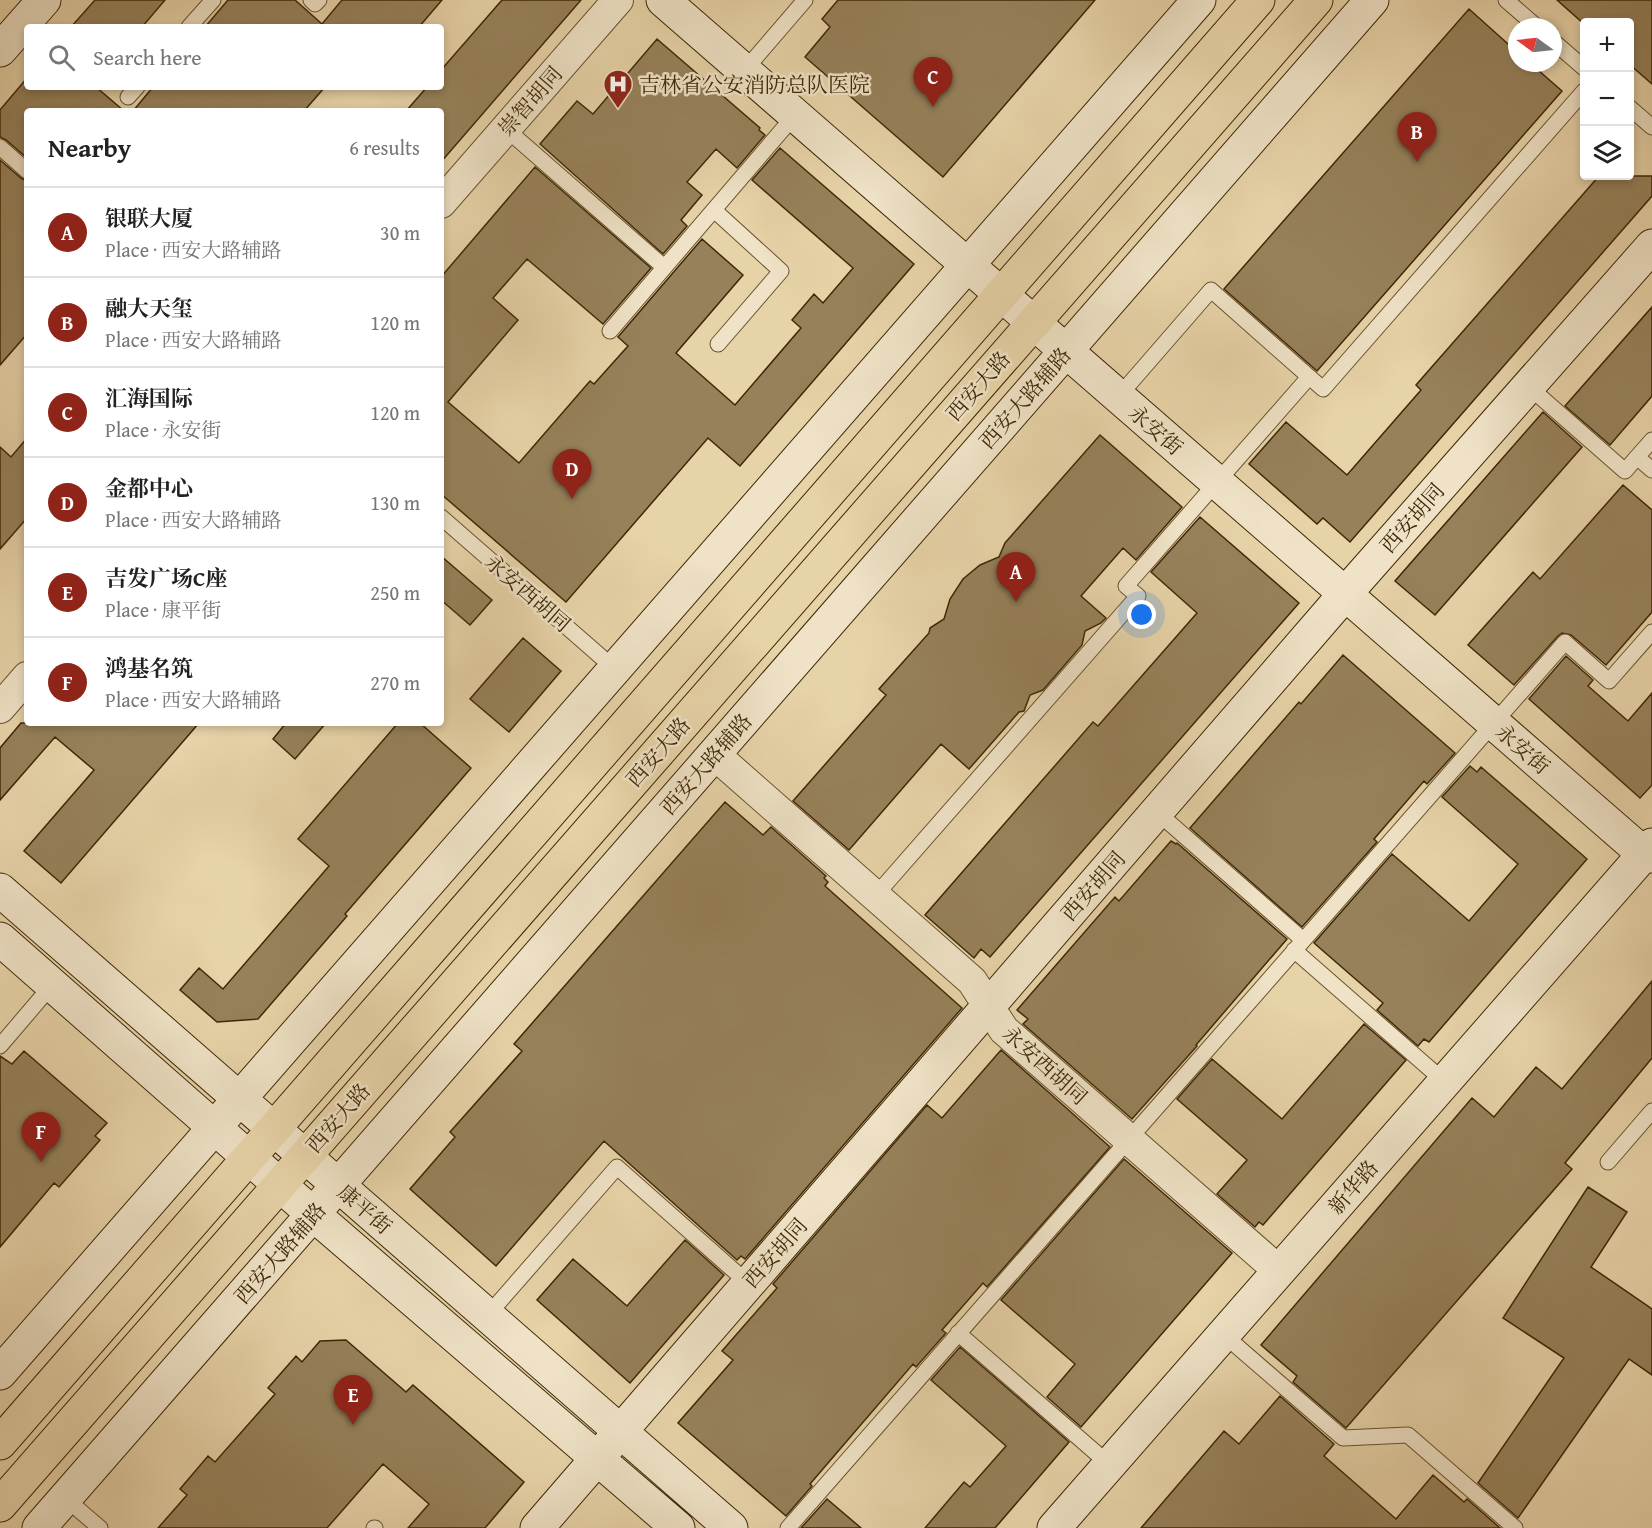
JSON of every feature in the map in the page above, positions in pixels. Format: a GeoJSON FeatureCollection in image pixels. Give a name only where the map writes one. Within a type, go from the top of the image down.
{"type":"FeatureCollection","features":[{"type":"Feature","properties":{"kind":"main road","name":"西安大路"},"geometry":{"type":"LineString","coordinates":[[0,1443],[1258,0]]}},
{"type":"Feature","properties":{"kind":"main road","name":"西安大路"},"geometry":{"type":"LineString","coordinates":[[0,1505],[1316,0]]}},
{"type":"Feature","properties":{"kind":"street"},"geometry":{"type":"LineString","coordinates":[[0,50],[44,0]]}},
{"type":"Feature","properties":{"kind":"street","name":"崇智胡同"},"geometry":{"type":"LineString","coordinates":[[444,200],[618,0]]}},
{"type":"Feature","properties":{"kind":"street","name":"永安街"},"geometry":{"type":"LineString","coordinates":[[663,0],[1494,724],[1649,852]]}},
{"type":"Feature","properties":{"kind":"street"},"geometry":{"type":"LineString","coordinates":[[0,1373],[1199,0]]}},
{"type":"Feature","properties":{"kind":"street","name":"西安大路辅路"},"geometry":{"type":"LineString","coordinates":[[39,1528],[1372,0]]}},
{"type":"Feature","properties":{"kind":"street","name":"西安胡同"},"geometry":{"type":"LineString","coordinates":[[537,1528],[1345,594],[1652,246]]}},
{"type":"Feature","properties":{"kind":"street"},"geometry":{"type":"LineString","coordinates":[[0,708],[24,680]]}},
{"type":"Feature","properties":{"kind":"street","name":"永安西胡同"},"geometry":{"type":"LineString","coordinates":[[714,754],[972,981],[1004,1030],[1278,1271]]}},
{"type":"Feature","properties":{"kind":"street","name":"新华路"},"geometry":{"type":"LineString","coordinates":[[1054,1528],[1649,852]]}},
{"type":"Feature","properties":{"kind":"street","name":"康平街"},"geometry":{"type":"LineString","coordinates":[[0,890],[731,1528]]}},
{"type":"Feature","properties":{"kind":"street","name":"康平街"},"geometry":{"type":"LineString","coordinates":[[0,939],[678,1528]]}},
{"type":"Feature","properties":{"kind":"lane"},"geometry":{"type":"LineString","coordinates":[[192,24],[213,0]]}},
{"type":"Feature","properties":{"kind":"lane"},"geometry":{"type":"LineString","coordinates":[[311,0],[315,4],[319,0]]}},
{"type":"Feature","properties":{"kind":"lane"},"geometry":{"type":"LineString","coordinates":[[744,71],[806,0]]}},
{"type":"Feature","properties":{"kind":"lane"},"geometry":{"type":"LineString","coordinates":[[1506,0],[1527,18]]}},
{"type":"Feature","properties":{"kind":"lane"},"geometry":{"type":"LineString","coordinates":[[1562,49],[1580,65]]}},
{"type":"Feature","properties":{"kind":"lane"},"geometry":{"type":"LineString","coordinates":[[1118,397],[1211,290],[1323,389],[1580,96]]}},
{"type":"Feature","properties":{"kind":"lane"},"geometry":{"type":"LineString","coordinates":[[1634,112],[1652,127]]}},
{"type":"Feature","properties":{"kind":"lane"},"geometry":{"type":"LineString","coordinates":[[610,330],[795,115]]}},
{"type":"Feature","properties":{"kind":"lane"},"geometry":{"type":"LineString","coordinates":[[506,129],[664,267]]}},
{"type":"Feature","properties":{"kind":"lane"},"geometry":{"type":"LineString","coordinates":[[0,147],[24,168]]}},
{"type":"Feature","properties":{"kind":"lane"},"geometry":{"type":"LineString","coordinates":[[714,210],[781,271],[718,344]]}},
{"type":"Feature","properties":{"kind":"lane"},"geometry":{"type":"LineString","coordinates":[[875,896],[1138,596],[1126,586],[1309,377]]}},
{"type":"Feature","properties":{"kind":"lane"},"geometry":{"type":"LineString","coordinates":[[1528,386],[1625,471],[1652,440]]}},
{"type":"Feature","properties":{"kind":"lane"},"geometry":{"type":"LineString","coordinates":[[1637,457],[1652,470]]}},
{"type":"Feature","properties":{"kind":"lane","name":"永安西胡同"},"geometry":{"type":"LineString","coordinates":[[444,520],[615,669]]}},
{"type":"Feature","properties":{"kind":"lane"},"geometry":{"type":"LineString","coordinates":[[788,1528],[1565,642],[1609,681],[1652,632]]}},
{"type":"Feature","properties":{"kind":"lane"},"geometry":{"type":"LineString","coordinates":[[1157,812],[1445,1082]]}},
{"type":"Feature","properties":{"kind":"lane"},"geometry":{"type":"LineString","coordinates":[[0,1046],[52,985]]}},
{"type":"Feature","properties":{"kind":"lane"},"geometry":{"type":"LineString","coordinates":[[1608,1162],[1652,1111]]}},
{"type":"Feature","properties":{"kind":"lane"},"geometry":{"type":"LineString","coordinates":[[487,1316],[617,1167],[749,1284]]}},
{"type":"Feature","properties":{"kind":"lane"},"geometry":{"type":"LineString","coordinates":[[958,1333],[1110,1465]]}},
{"type":"Feature","properties":{"kind":"lane"},"geometry":{"type":"LineString","coordinates":[[1224,1335],[1343,1438],[1408,1435],[1515,1528]]}},
{"type":"Feature","properties":{"kind":"lane"},"geometry":{"type":"LineString","coordinates":[[66,1498],[100,1528]]}},
{"type":"Feature","properties":{"kind":"building"},"geometry":{"type":"Polygon","coordinates":[[[95,0],[165,0],[145,24],[74,24],[95,0]]]}},
{"type":"Feature","properties":{"kind":"building"},"geometry":{"type":"Polygon","coordinates":[[[228,0],[295,0],[322,24],[208,24],[228,0]]]}},
{"type":"Feature","properties":{"kind":"building"},"geometry":{"type":"Polygon","coordinates":[[[342,0],[442,0],[422,24],[322,24],[342,0]]]}},
{"type":"Feature","properties":{"kind":"building"},"geometry":{"type":"Polygon","coordinates":[[[502,0],[581,0],[444,159],[444,108],[409,108],[424,90],[444,90],[444,67],[502,0]]]}},
{"type":"Feature","properties":{"kind":"building"},"geometry":{"type":"Polygon","coordinates":[[[838,0],[1095,0],[943,177],[805,57],[830,27],[822,19],[838,0]]]}},
{"type":"Feature","properties":{"kind":"building"},"geometry":{"type":"Polygon","coordinates":[[[1557,0],[1652,0],[1652,84],[1634,68],[1634,18],[1580,18],[1580,20],[1557,0]]]}},
{"type":"Feature","properties":{"kind":"building"},"geometry":{"type":"Polygon","coordinates":[[[1469,9],[1508,44],[1508,72],[1540,72],[1562,91],[1317,371],[1224,289],[1469,9]]]}},
{"type":"Feature","properties":{"kind":"building"},"geometry":{"type":"Polygon","coordinates":[[[657,39],[760,128],[759,130],[765,135],[737,168],[716,149],[687,182],[702,195],[681,220],[687,226],[663,254],[540,144],[577,101],[593,114],[657,39]]]}},
{"type":"Feature","properties":{"kind":"building"},"geometry":{"type":"Polygon","coordinates":[[[24,82],[24,90],[100,90],[120,108],[24,108],[24,155],[0,137],[0,110],[24,82]]]}},
{"type":"Feature","properties":{"kind":"building"},"geometry":{"type":"Polygon","coordinates":[[[150,90],[322,90],[307,108],[136,108],[150,90]]]}},
{"type":"Feature","properties":{"kind":"building"},"geometry":{"type":"Polygon","coordinates":[[[780,148],[914,264],[740,466],[708,438],[566,602],[444,497],[444,273],[535,167],[651,268],[603,324],[527,259],[493,298],[518,320],[448,402],[519,463],[590,381],[594,384],[628,346],[618,337],[702,239],[743,275],[676,353],[735,405],[801,328],[792,320],[814,294],[823,303],[853,268],[752,180],[780,148]]]}},
{"type":"Feature","properties":{"kind":"building"},"geometry":{"type":"Polygon","coordinates":[[[0,160],[24,180],[24,337],[0,365],[0,160]]]}},
{"type":"Feature","properties":{"kind":"building"},"geometry":{"type":"Polygon","coordinates":[[[1634,176],[1652,176],[1652,196],[1350,542],[1323,518],[1317,524],[1249,464],[1286,422],[1347,475],[1421,390],[1416,385],[1595,180],[1634,180],[1634,176]]]}},
{"type":"Feature","properties":{"kind":"building"},"geometry":{"type":"Polygon","coordinates":[[[1652,307],[1652,396],[1610,445],[1565,406],[1652,307]]]}},
{"type":"Feature","properties":{"kind":"building"},"geometry":{"type":"Polygon","coordinates":[[[1543,412],[1582,447],[1435,615],[1395,581],[1543,412]]]}},
{"type":"Feature","properties":{"kind":"building"},"geometry":{"type":"Polygon","coordinates":[[[1100,435],[1182,507],[1136,560],[1123,548],[1081,596],[1106,618],[1085,631],[1082,645],[1043,690],[1030,695],[1024,711],[1019,712],[969,769],[941,744],[849,850],[793,801],[886,695],[879,689],[929,633],[930,628],[944,619],[950,599],[963,579],[980,565],[999,557],[1005,543],[1100,435]]]}},
{"type":"Feature","properties":{"kind":"building"},"geometry":{"type":"Polygon","coordinates":[[[24,442],[24,521],[0,549],[0,447],[11,457],[24,442]]]}},
{"type":"Feature","properties":{"kind":"building"},"geometry":{"type":"Polygon","coordinates":[[[1623,485],[1652,510],[1652,612],[1606,665],[1571,635],[1562,633],[1514,685],[1468,645],[1533,572],[1540,579],[1623,485]]]}},
{"type":"Feature","properties":{"kind":"building"},"geometry":{"type":"Polygon","coordinates":[[[1200,517],[1299,603],[990,957],[981,949],[974,958],[925,915],[1093,722],[1098,726],[1197,613],[1151,572],[1200,517]]]}},
{"type":"Feature","properties":{"kind":"building"},"geometry":{"type":"Polygon","coordinates":[[[444,559],[492,600],[470,625],[444,603],[444,559]]]}},
{"type":"Feature","properties":{"kind":"building"},"geometry":{"type":"Polygon","coordinates":[[[523,638],[561,671],[509,732],[470,699],[523,638]]]}},
{"type":"Feature","properties":{"kind":"building"},"geometry":{"type":"Polygon","coordinates":[[[1343,655],[1455,753],[1427,784],[1424,781],[1374,839],[1377,842],[1302,927],[1190,828],[1299,702],[1301,704],[1343,655]]]}},
{"type":"Feature","properties":{"kind":"building"},"geometry":{"type":"Polygon","coordinates":[[[1566,656],[1593,680],[1588,686],[1628,721],[1652,693],[1652,785],[1640,798],[1529,699],[1566,656]]]}},
{"type":"Feature","properties":{"kind":"building"},"geometry":{"type":"Polygon","coordinates":[[[21,723],[24,723],[24,726],[196,726],[61,883],[24,851],[94,770],[55,737],[0,800],[0,748],[21,723]]]}},
{"type":"Feature","properties":{"kind":"building"},"geometry":{"type":"Polygon","coordinates":[[[284,726],[323,726],[295,759],[273,739],[284,726]]]}},
{"type":"Feature","properties":{"kind":"building"},"geometry":{"type":"Polygon","coordinates":[[[395,726],[423,726],[471,768],[258,1019],[217,1022],[180,990],[199,968],[223,989],[329,866],[298,839],[395,726]]]}},
{"type":"Feature","properties":{"kind":"building"},"geometry":{"type":"Polygon","coordinates":[[[1470,766],[1477,772],[1481,767],[1587,859],[1429,1042],[1424,1039],[1418,1046],[1377,1010],[1383,1003],[1314,943],[1392,854],[1469,921],[1518,864],[1442,797],[1470,766]]]}},
{"type":"Feature","properties":{"kind":"building"},"geometry":{"type":"Polygon","coordinates":[[[725,802],[763,835],[771,827],[826,876],[824,878],[828,882],[825,886],[962,1008],[745,1259],[741,1256],[737,1260],[604,1141],[496,1266],[410,1189],[455,1137],[450,1132],[522,1051],[514,1044],[725,802]]]}},
{"type":"Feature","properties":{"kind":"building"},"geometry":{"type":"Polygon","coordinates":[[[1171,841],[1177,843],[1287,939],[1132,1119],[1023,1024],[1028,1019],[1017,1010],[1115,897],[1119,901],[1171,841]]]}},
{"type":"Feature","properties":{"kind":"building"},"geometry":{"type":"Polygon","coordinates":[[[1652,981],[1652,1058],[1565,1163],[1572,1169],[1346,1428],[1293,1382],[1297,1376],[1261,1345],[1472,1098],[1494,1117],[1536,1067],[1562,1089],[1652,981]]]}},
{"type":"Feature","properties":{"kind":"building"},"geometry":{"type":"Polygon","coordinates":[[[1364,1024],[1406,1060],[1263,1225],[1259,1222],[1255,1227],[1217,1194],[1247,1160],[1177,1099],[1212,1059],[1282,1119],[1364,1024]]]}},
{"type":"Feature","properties":{"kind":"building"},"geometry":{"type":"Polygon","coordinates":[[[1001,1050],[1110,1147],[987,1287],[983,1283],[942,1330],[946,1333],[916,1367],[913,1364],[810,1484],[812,1486],[786,1516],[678,1423],[733,1360],[722,1351],[777,1288],[773,1284],[927,1105],[942,1118],[1001,1050]]]}},
{"type":"Feature","properties":{"kind":"building"},"geometry":{"type":"Polygon","coordinates":[[[24,1051],[107,1123],[95,1136],[100,1140],[59,1187],[54,1183],[0,1247],[0,1056],[12,1064],[24,1051]]]}},
{"type":"Feature","properties":{"kind":"building"},"geometry":{"type":"Polygon","coordinates":[[[1124,1159],[1232,1253],[1081,1427],[1047,1397],[1075,1364],[1001,1300],[1124,1159]]]}},
{"type":"Feature","properties":{"kind":"building"},"geometry":{"type":"Polygon","coordinates":[[[1588,1187],[1627,1212],[1591,1267],[1652,1309],[1652,1375],[1629,1359],[1518,1518],[1478,1483],[1564,1358],[1503,1318],[1588,1187]]]}},
{"type":"Feature","properties":{"kind":"building"},"geometry":{"type":"Polygon","coordinates":[[[685,1240],[724,1275],[630,1383],[537,1300],[573,1259],[627,1306],[685,1240]]]}},
{"type":"Feature","properties":{"kind":"building"},"geometry":{"type":"Polygon","coordinates":[[[346,1340],[406,1392],[413,1385],[524,1482],[485,1528],[408,1528],[429,1504],[383,1464],[327,1528],[158,1528],[187,1495],[180,1489],[208,1456],[215,1462],[275,1394],[268,1388],[296,1356],[302,1362],[320,1341],[346,1340]]]}},
{"type":"Feature","properties":{"kind":"building"},"geometry":{"type":"Polygon","coordinates":[[[960,1347],[1069,1442],[995,1528],[925,1528],[964,1482],[970,1487],[1006,1446],[931,1380],[960,1347]]]}},
{"type":"Feature","properties":{"kind":"building"},"geometry":{"type":"Polygon","coordinates":[[[1280,1396],[1334,1444],[1324,1456],[1396,1519],[1433,1475],[1464,1502],[1467,1499],[1500,1528],[1141,1528],[1224,1431],[1239,1444],[1280,1396]]]}},
{"type":"Feature","properties":{"kind":"building"},"geometry":{"type":"Polygon","coordinates":[[[827,1499],[861,1528],[801,1528],[827,1499]]]}},
{"type":"Feature","properties":{"kind":"place","name":"汇海国际"},"geometry":{"type":"Point","coordinates":[933,107]}},
{"type":"Feature","properties":{"kind":"place","name":"吉林省公安消防总队医院"},"geometry":{"type":"Point","coordinates":[618,110]}},
{"type":"Feature","properties":{"kind":"place","name":"融大天玺"},"geometry":{"type":"Point","coordinates":[1417,162]}},
{"type":"Feature","properties":{"kind":"place","name":"金都中心"},"geometry":{"type":"Point","coordinates":[572,499]}},
{"type":"Feature","properties":{"kind":"place","name":"银联大厦"},"geometry":{"type":"Point","coordinates":[1016,602]}},
{"type":"Feature","properties":{"kind":"place","name":"鸿基名筑"},"geometry":{"type":"Point","coordinates":[41,1162]}},
{"type":"Feature","properties":{"kind":"place","name":"吉发广场C座"},"geometry":{"type":"Point","coordinates":[353,1425]}}]}
